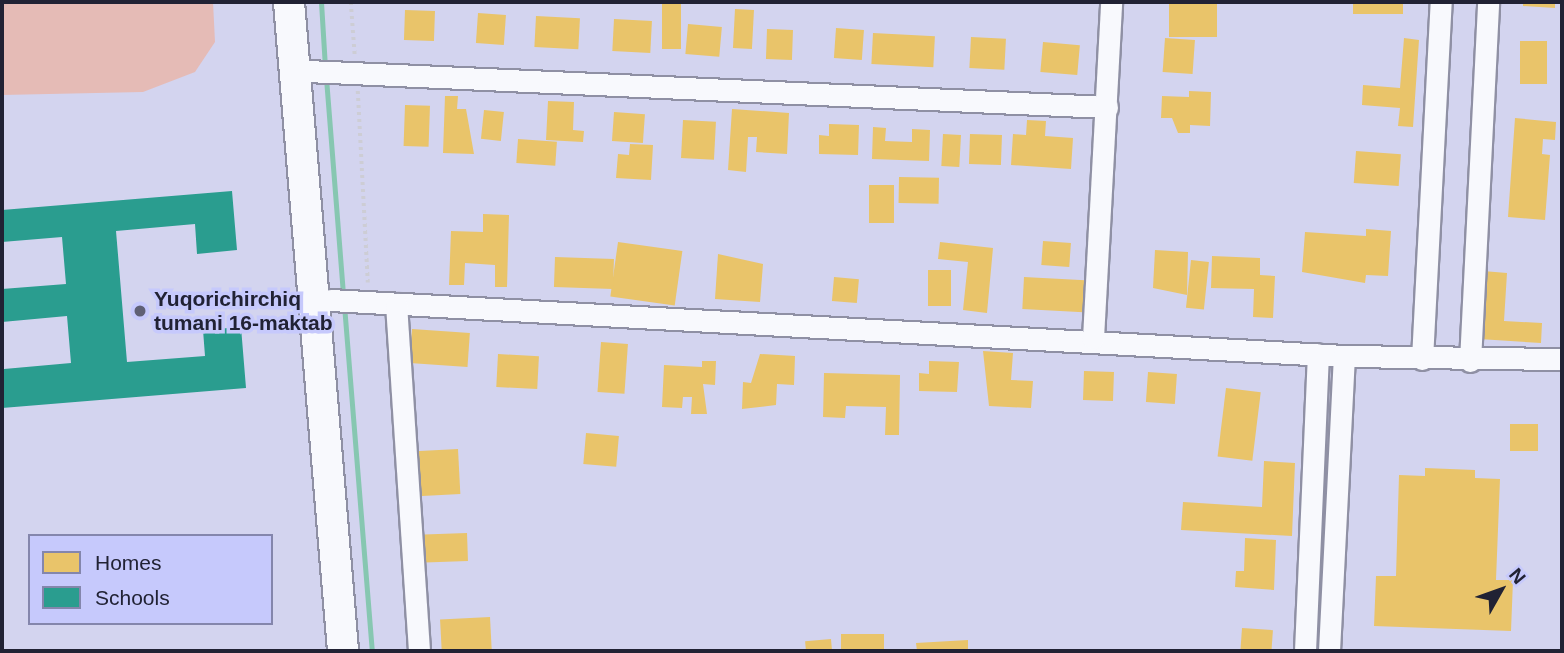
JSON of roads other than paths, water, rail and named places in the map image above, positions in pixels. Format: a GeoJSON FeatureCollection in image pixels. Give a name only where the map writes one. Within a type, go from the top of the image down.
{"type":"FeatureCollection","features":[{"type":"Feature","properties":{"kind":"main road"},"geometry":{"type":"LineString","coordinates":[[289,2],[343,651]]}},
{"type":"Feature","properties":{"kind":"main road"},"geometry":{"type":"LineString","coordinates":[[303,2],[314,71],[355,651]]}},
{"type":"Feature","properties":{"kind":"street"},"geometry":{"type":"LineString","coordinates":[[1093,338],[1111,2]]}},
{"type":"Feature","properties":{"kind":"street"},"geometry":{"type":"LineString","coordinates":[[1422,359],[1441,2]]}},
{"type":"Feature","properties":{"kind":"street"},"geometry":{"type":"LineString","coordinates":[[1470,361],[1488,2]]}},
{"type":"Feature","properties":{"kind":"street"},"geometry":{"type":"LineString","coordinates":[[314,71],[1107,107]]}},
{"type":"Feature","properties":{"kind":"street"},"geometry":{"type":"LineString","coordinates":[[332,300],[1093,338],[1343,356],[1470,361],[1562,359]]}},
{"type":"Feature","properties":{"kind":"street"},"geometry":{"type":"LineString","coordinates":[[396,304],[419,651]]}},
{"type":"Feature","properties":{"kind":"street"},"geometry":{"type":"LineString","coordinates":[[1305,651],[1318,354]]}},
{"type":"Feature","properties":{"kind":"street"},"geometry":{"type":"LineString","coordinates":[[1329,651],[1343,356]]}},
{"type":"Feature","properties":{"kind":"waterway"},"geometry":{"type":"LineString","coordinates":[[321,2],[325,68]]}},
{"type":"Feature","properties":{"kind":"waterway"},"geometry":{"type":"LineString","coordinates":[[326,78],[343,295]]}},
{"type":"Feature","properties":{"kind":"waterway"},"geometry":{"type":"LineString","coordinates":[[344,305],[372,651]]}},
{"type":"Feature","properties":{"kind":"place","name":"Yuqorichirchiq tumani 16-maktab"},"geometry":{"type":"Point","coordinates":[140,311]}}]}
